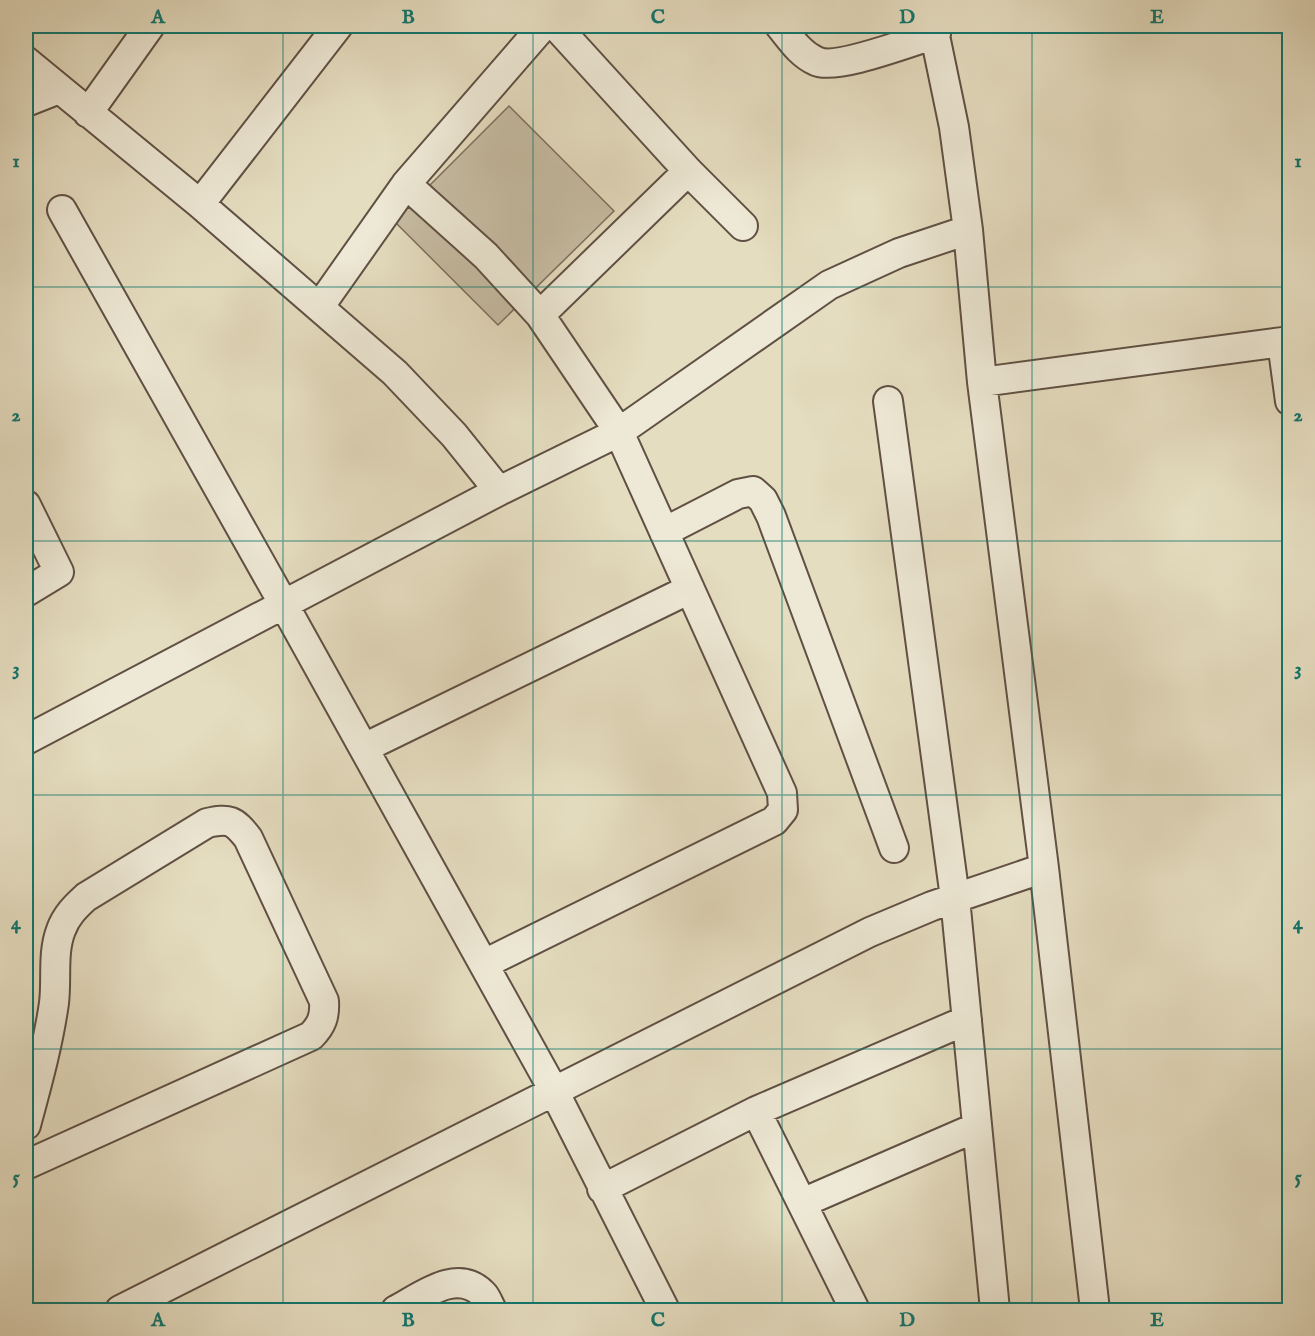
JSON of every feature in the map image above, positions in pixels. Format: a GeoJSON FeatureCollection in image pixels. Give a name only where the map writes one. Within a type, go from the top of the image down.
{"type":"FeatureCollection","features":[{"type":"Feature","properties":{"kind":"street"},"geometry":{"type":"LineString","coordinates":[[88,113],[150,26]]}},
{"type":"Feature","properties":{"kind":"street"},"geometry":{"type":"LineString","coordinates":[[200,204],[338,26]]}},
{"type":"Feature","properties":{"kind":"street"},"geometry":{"type":"LineString","coordinates":[[320,306],[406,184],[543,26]]}},
{"type":"Feature","properties":{"kind":"street"},"geometry":{"type":"LineString","coordinates":[[556,26],[688,171],[743,226]]}},
{"type":"Feature","properties":{"kind":"street"},"geometry":{"type":"LineString","coordinates":[[780,26],[800,50],[817,62],[844,62],[935,30],[954,127],[968,230],[982,382],[1044,868],[1095,1311]]}},
{"type":"Feature","properties":{"kind":"street"},"geometry":{"type":"LineString","coordinates":[[26,61],[200,204],[320,306],[395,374],[454,435],[499,491]]}},
{"type":"Feature","properties":{"kind":"street"},"geometry":{"type":"LineString","coordinates":[[26,102],[59,89]]}},
{"type":"Feature","properties":{"kind":"street"},"geometry":{"type":"LineString","coordinates":[[540,315],[688,171]]}},
{"type":"Feature","properties":{"kind":"street"},"geometry":{"type":"LineString","coordinates":[[406,184],[486,256],[540,315],[619,432],[782,793],[783,810],[774,821],[483,963]]}},
{"type":"Feature","properties":{"kind":"street"},"geometry":{"type":"LineString","coordinates":[[62,210],[284,603],[554,1090],[665,1311]]}},
{"type":"Feature","properties":{"kind":"street"},"geometry":{"type":"LineString","coordinates":[[26,740],[499,491],[619,432],[829,285],[899,253],[968,230]]}},
{"type":"Feature","properties":{"kind":"street"},"geometry":{"type":"LineString","coordinates":[[982,382],[1286,342],[1290,401]]}},
{"type":"Feature","properties":{"kind":"street"},"geometry":{"type":"LineString","coordinates":[[888,401],[955,898],[995,1311]]}},
{"type":"Feature","properties":{"kind":"street"},"geometry":{"type":"LineString","coordinates":[[664,532],[738,494],[753,491],[763,500],[776,527],[894,848]]}},
{"type":"Feature","properties":{"kind":"street"},"geometry":{"type":"LineString","coordinates":[[26,505],[59,572],[26,592]]}},
{"type":"Feature","properties":{"kind":"street"},"geometry":{"type":"LineString","coordinates":[[364,748],[690,589]]}},
{"type":"Feature","properties":{"kind":"street"},"geometry":{"type":"LineString","coordinates":[[26,1125],[45,1056],[54,1001],[57,948],[61,930],[70,912],[86,897],[207,823],[224,819],[238,825],[248,838],[324,1001],[324,1014],[320,1027],[311,1036],[26,1165]]}},
{"type":"Feature","properties":{"kind":"street"},"geometry":{"type":"LineString","coordinates":[[120,1311],[870,932],[955,898],[1044,868]]}},
{"type":"Feature","properties":{"kind":"street"},"geometry":{"type":"LineString","coordinates":[[602,1189],[756,1111],[967,1020]]}},
{"type":"Feature","properties":{"kind":"street"},"geometry":{"type":"LineString","coordinates":[[756,1111],[855,1311]]}},
{"type":"Feature","properties":{"kind":"street"},"geometry":{"type":"LineString","coordinates":[[802,1203],[977,1127]]}},
{"type":"Feature","properties":{"kind":"street"},"geometry":{"type":"LineString","coordinates":[[396,1311],[451,1282],[468,1283],[483,1294],[492,1311]]}},
{"type":"Feature","properties":{"kind":"shaded area"},"geometry":{"type":"Polygon","coordinates":[[[509,106],[614,211],[498,325],[394,221],[509,106]]]}}]}
